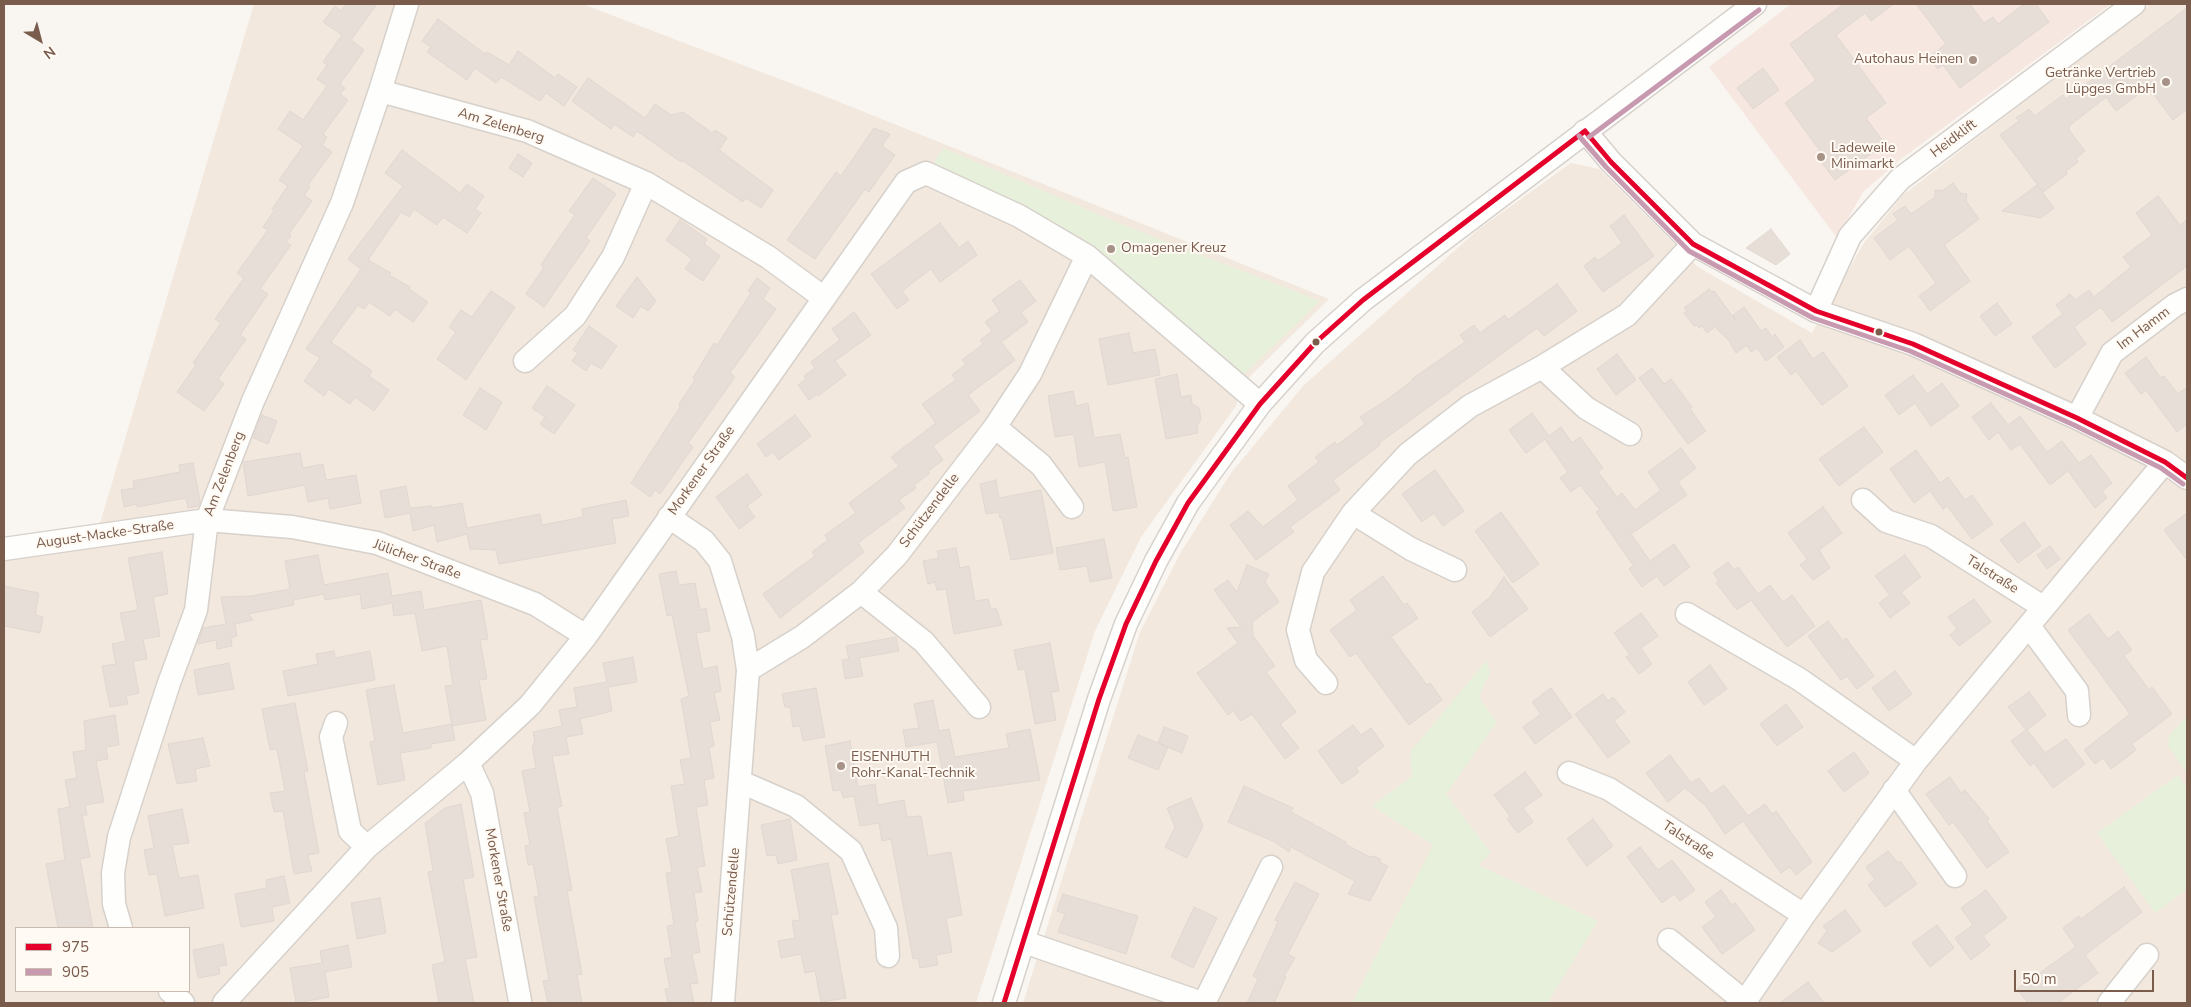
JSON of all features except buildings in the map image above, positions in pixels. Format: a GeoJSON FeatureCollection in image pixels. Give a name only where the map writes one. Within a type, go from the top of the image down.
{"type":"FeatureCollection","features":[{"type":"Feature","properties":{"kind":"street","name":"Am Zelenberg"},"geometry":{"type":"LineString","coordinates":[[122,927],[114,904],[113,873],[119,836],[169,683],[196,610],[207,520],[254,401],[342,203],[407,4]]}},
{"type":"Feature","properties":{"kind":"street"},"geometry":{"type":"LineString","coordinates":[[1004,1003],[1099,700],[1126,624],[1156,561],[1188,503],[1260,404],[1315,343],[1363,300],[1585,130],[1755,4]]}},
{"type":"Feature","properties":{"kind":"street","name":"Heidklift"},"geometry":{"type":"LineString","coordinates":[[1816,311],[1850,236],[1900,179],[2134,4]]}},
{"type":"Feature","properties":{"kind":"street","name":"Am Zelenberg"},"geometry":{"type":"LineString","coordinates":[[380,91],[527,131],[646,183],[768,256],[824,298]]}},
{"type":"Feature","properties":{"kind":"street"},"geometry":{"type":"LineString","coordinates":[[1585,130],[1611,162],[1693,244],[1816,311],[1913,344],[2077,418],[2164,462],[2187,478]]}},
{"type":"Feature","properties":{"kind":"street","name":"Morkener Straße"},"geometry":{"type":"LineString","coordinates":[[224,1003],[367,847],[468,763],[530,705],[586,636],[906,182],[926,173],[1018,216],[1087,256]]}},
{"type":"Feature","properties":{"kind":"street"},"geometry":{"type":"LineString","coordinates":[[525,361],[575,316],[614,257],[646,183]]}},
{"type":"Feature","properties":{"kind":"street"},"geometry":{"type":"LineString","coordinates":[[1326,683],[1306,660],[1298,630],[1313,572],[1353,513],[1408,454],[1470,406],[1542,367],[1627,315],[1693,244]]}},
{"type":"Feature","properties":{"kind":"street"},"geometry":{"type":"LineString","coordinates":[[1087,256],[1260,404]]}},
{"type":"Feature","properties":{"kind":"street","name":"Schützendelle"},"geometry":{"type":"LineString","coordinates":[[748,670],[802,638],[861,592],[897,555],[995,427],[1030,374],[1087,256]]}},
{"type":"Feature","properties":{"kind":"street","name":"Im Hamm"},"geometry":{"type":"LineString","coordinates":[[2077,418],[2112,353],[2175,305],[2187,299]]}},
{"type":"Feature","properties":{"kind":"street"},"geometry":{"type":"LineString","coordinates":[[1542,367],[1586,408],[1630,434]]}},
{"type":"Feature","properties":{"kind":"street"},"geometry":{"type":"LineString","coordinates":[[995,427],[1041,465],[1072,507]]}},
{"type":"Feature","properties":{"kind":"street"},"geometry":{"type":"LineString","coordinates":[[1669,940],[1745,1002],[1804,915],[1916,761],[2164,462]]}},
{"type":"Feature","properties":{"kind":"street","name":"Talstraße"},"geometry":{"type":"LineString","coordinates":[[1863,500],[1886,521],[1931,536],[2043,607]]}},
{"type":"Feature","properties":{"kind":"street"},"geometry":{"type":"LineString","coordinates":[[1353,513],[1411,549],[1455,570]]}},
{"type":"Feature","properties":{"kind":"street","name":"Schützendelle"},"geometry":{"type":"LineString","coordinates":[[669,516],[704,541],[720,561],[743,636],[748,670],[723,1003]]}},
{"type":"Feature","properties":{"kind":"street","name":"August-Macke-Straße"},"geometry":{"type":"LineString","coordinates":[[4,549],[207,520]]}},
{"type":"Feature","properties":{"kind":"street","name":"Jülicher Straße"},"geometry":{"type":"LineString","coordinates":[[207,520],[292,527],[377,543],[534,604],[586,636]]}},
{"type":"Feature","properties":{"kind":"street"},"geometry":{"type":"LineString","coordinates":[[861,592],[924,642],[979,707]]}},
{"type":"Feature","properties":{"kind":"street"},"geometry":{"type":"LineString","coordinates":[[1687,614],[1799,678],[1916,761]]}},
{"type":"Feature","properties":{"kind":"street"},"geometry":{"type":"LineString","coordinates":[[2029,626],[2077,691],[2079,715]]}},
{"type":"Feature","properties":{"kind":"street"},"geometry":{"type":"LineString","coordinates":[[336,723],[331,737],[350,831],[367,847]]}},
{"type":"Feature","properties":{"kind":"street","name":"Morkener Straße"},"geometry":{"type":"LineString","coordinates":[[468,763],[482,793],[520,1001]]}},
{"type":"Feature","properties":{"kind":"street","name":"Talstraße"},"geometry":{"type":"LineString","coordinates":[[1569,773],[1609,789],[1804,915]]}},
{"type":"Feature","properties":{"kind":"street"},"geometry":{"type":"LineString","coordinates":[[741,782],[796,806],[850,851],[886,928],[888,956]]}},
{"type":"Feature","properties":{"kind":"street"},"geometry":{"type":"LineString","coordinates":[[1894,790],[1955,876]]}},
{"type":"Feature","properties":{"kind":"street"},"geometry":{"type":"LineString","coordinates":[[1024,942],[1203,1003],[1271,867]]}},
{"type":"Feature","properties":{"kind":"street"},"geometry":{"type":"LineString","coordinates":[[2108,1003],[2147,955]]}},
{"type":"Feature","properties":{"kind":"street"},"geometry":{"type":"LineString","coordinates":[[171,992],[183,1003]]}},
{"type":"Feature","properties":{"kind":"shaded area"},"geometry":{"type":"Polygon","coordinates":[[[254,4],[582,4],[832,99],[1329,299],[1243,383],[1236,406],[1141,537],[1095,631],[976,1003],[4,1003],[4,551],[93,547],[254,4]]]}},
{"type":"Feature","properties":{"kind":"shaded area"},"geometry":{"type":"Polygon","coordinates":[[[1791,4],[2111,4],[1901,159],[1863,192],[1837,238],[1709,67],[1791,4]]]}},
{"type":"Feature","properties":{"kind":"shaded area"},"geometry":{"type":"Polygon","coordinates":[[[2151,4],[2187,4],[2187,1003],[1023,1003],[1140,632],[1181,552],[1231,473],[1304,385],[1479,229],[1571,163],[1599,169],[1698,267],[1812,333],[1864,243],[1903,195],[2151,4]]]}},
{"type":"Feature","properties":{"kind":"green space"},"geometry":{"type":"Polygon","coordinates":[[[943,148],[1128,227],[1320,301],[1241,377],[1109,261],[933,164],[943,148]]]}},
{"type":"Feature","properties":{"kind":"green space"},"geometry":{"type":"Polygon","coordinates":[[[1487,660],[1490,673],[1481,691],[1480,699],[1497,722],[1446,794],[1491,853],[1478,865],[1598,921],[1547,1003],[1352,1003],[1433,845],[1372,806],[1412,776],[1410,752],[1487,660]]]}},
{"type":"Feature","properties":{"kind":"green space"},"geometry":{"type":"Polygon","coordinates":[[[2187,716],[2187,773],[2168,746],[2169,736],[2187,716]]]}},
{"type":"Feature","properties":{"kind":"green space"},"geometry":{"type":"Polygon","coordinates":[[[2178,775],[2187,788],[2187,889],[2155,913],[2097,833],[2178,775]]]}},
{"type":"Feature","properties":{"kind":"transit line","name":"905"},"geometry":{"type":"LineString","coordinates":[[1589,137],[1759,10]]}},
{"type":"Feature","properties":{"kind":"transit line","name":"975"},"geometry":{"type":"LineString","coordinates":[[1585,131],[1611,162],[1693,244],[1816,311],[1913,344],[2077,418],[2165,462],[2187,478]]}},
{"type":"Feature","properties":{"kind":"transit line","name":"975"},"geometry":{"type":"LineString","coordinates":[[1004,1003],[1099,699],[1126,624],[1156,561],[1188,503],[1260,404],[1315,343],[1363,300],[1585,131]]}},
{"type":"Feature","properties":{"kind":"transit line","name":"905"},"geometry":{"type":"LineString","coordinates":[[1579,136],[1606,167],[1689,251],[1813,318],[1910,351],[2074,425],[2161,468],[2183,484]]}},
{"type":"Feature","properties":{"kind":"place","name":"Autohaus Heinen"},"geometry":{"type":"Point","coordinates":[1973,60]}},
{"type":"Feature","properties":{"kind":"place","name":"Getränke Vertrieb Lüpges GmbH"},"geometry":{"type":"Point","coordinates":[2166,82]}},
{"type":"Feature","properties":{"kind":"place","name":"Ladeweile Minimarkt"},"geometry":{"type":"Point","coordinates":[1821,157]}},
{"type":"Feature","properties":{"kind":"place","name":"Omagener Kreuz"},"geometry":{"type":"Point","coordinates":[1111,249]}},
{"type":"Feature","properties":{"kind":"place","name":"EISENHUTH Rohr-Kanal-Technik"},"geometry":{"type":"Point","coordinates":[841,766]}}]}
